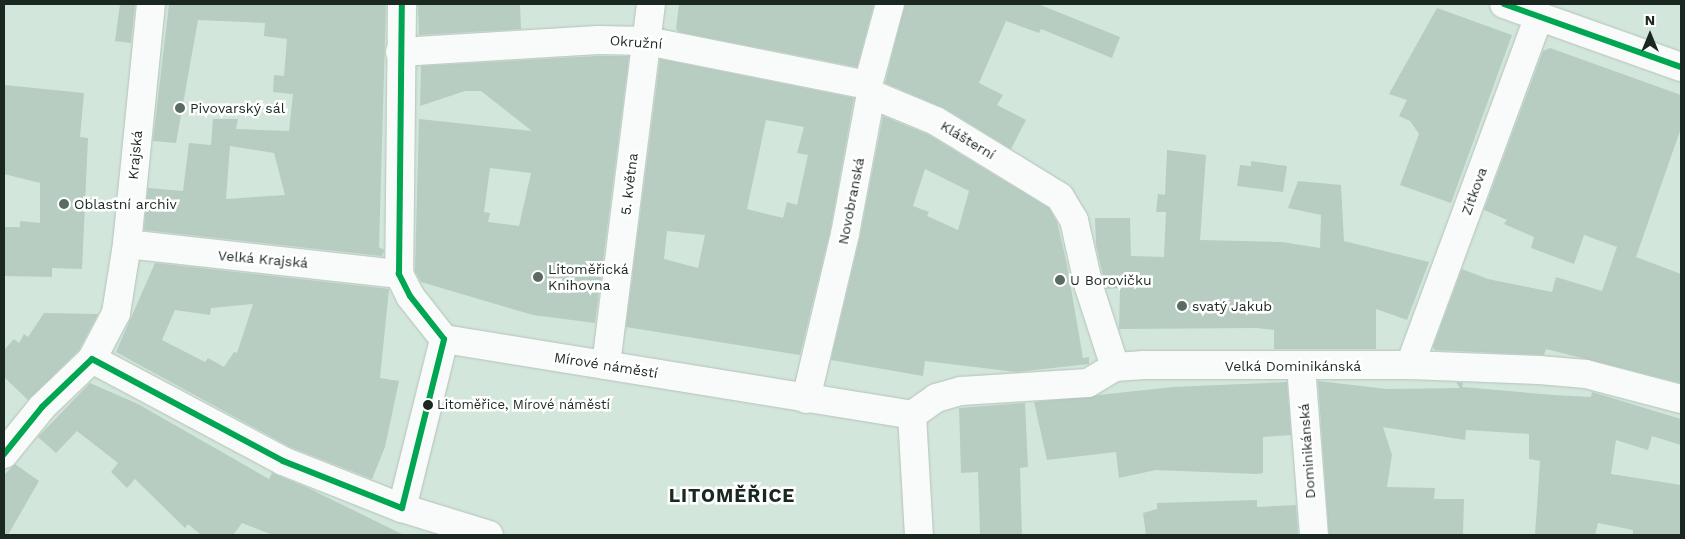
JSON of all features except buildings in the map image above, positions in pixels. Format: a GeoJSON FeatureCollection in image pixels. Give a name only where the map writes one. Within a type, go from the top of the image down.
{"type":"FeatureCollection","features":[{"type":"Feature","properties":{"kind":"street","name":"Krajská"},"geometry":{"type":"LineString","coordinates":[[4,454],[42,407],[92,359],[116,313],[128,244],[151,4]]}},
{"type":"Feature","properties":{"kind":"street"},"geometry":{"type":"LineString","coordinates":[[402,4],[399,274],[410,296],[444,339],[402,508]]}},
{"type":"Feature","properties":{"kind":"street","name":"5. května"},"geometry":{"type":"LineString","coordinates":[[606,365],[651,4]]}},
{"type":"Feature","properties":{"kind":"street","name":"Novobranská"},"geometry":{"type":"LineString","coordinates":[[806,399],[845,234],[869,89],[890,4]]}},
{"type":"Feature","properties":{"kind":"street"},"geometry":{"type":"LineString","coordinates":[[1504,4],[1681,67]]}},
{"type":"Feature","properties":{"kind":"street","name":"Zítkova"},"geometry":{"type":"LineString","coordinates":[[1410,365],[1539,16]]}},
{"type":"Feature","properties":{"kind":"street","name":"Okružní"},"geometry":{"type":"LineString","coordinates":[[400,52],[598,40],[647,41],[748,60],[869,89]]}},
{"type":"Feature","properties":{"kind":"street","name":"Klášterní"},"geometry":{"type":"LineString","coordinates":[[869,89],[936,121],[1060,197],[1074,220],[1089,287],[1116,368]]}},
{"type":"Feature","properties":{"kind":"street","name":"Velká Krajská"},"geometry":{"type":"LineString","coordinates":[[128,244],[399,274]]}},
{"type":"Feature","properties":{"kind":"street","name":"Mírové náměstí"},"geometry":{"type":"LineString","coordinates":[[444,339],[912,415]]}},
{"type":"Feature","properties":{"kind":"street"},"geometry":{"type":"LineString","coordinates":[[92,359],[283,460],[402,508],[489,535]]}},
{"type":"Feature","properties":{"kind":"street","name":"Velká Dominikánská"},"geometry":{"type":"LineString","coordinates":[[912,415],[936,398],[961,391],[1088,383],[1116,368],[1410,365],[1586,374],[1681,398]]}},
{"type":"Feature","properties":{"kind":"street","name":"Dominikánská"},"geometry":{"type":"LineString","coordinates":[[1301,366],[1314,535]]}},
{"type":"Feature","properties":{"kind":"street"},"geometry":{"type":"LineString","coordinates":[[912,415],[919,535]]}},
{"type":"Feature","properties":{"kind":"transit line"},"geometry":{"type":"LineString","coordinates":[[4,454],[42,407],[92,359],[283,461],[402,508],[444,339],[410,296],[399,274],[402,4]]}},
{"type":"Feature","properties":{"kind":"transit line"},"geometry":{"type":"LineString","coordinates":[[1504,4],[1681,67]]}},
{"type":"Feature","properties":{"kind":"place","name":"Pivovarský sál"},"geometry":{"type":"Point","coordinates":[180,108]}},
{"type":"Feature","properties":{"kind":"place","name":"Oblastní archiv"},"geometry":{"type":"Point","coordinates":[64,204]}},
{"type":"Feature","properties":{"kind":"place","name":"Litoměřická Knihovna"},"geometry":{"type":"Point","coordinates":[538,277]}},
{"type":"Feature","properties":{"kind":"place","name":"U Borovičku"},"geometry":{"type":"Point","coordinates":[1060,280]}},
{"type":"Feature","properties":{"kind":"place","name":"svatý Jakub"},"geometry":{"type":"Point","coordinates":[1182,306]}},
{"type":"Feature","properties":{"kind":"place","name":"Litoměřice, Mírové náměstí"},"geometry":{"type":"Point","coordinates":[428,405]}},
{"type":"Feature","properties":{"kind":"district","name":"LITOMĚŘICE"},"geometry":{"type":"Point","coordinates":[732,496]}}]}
